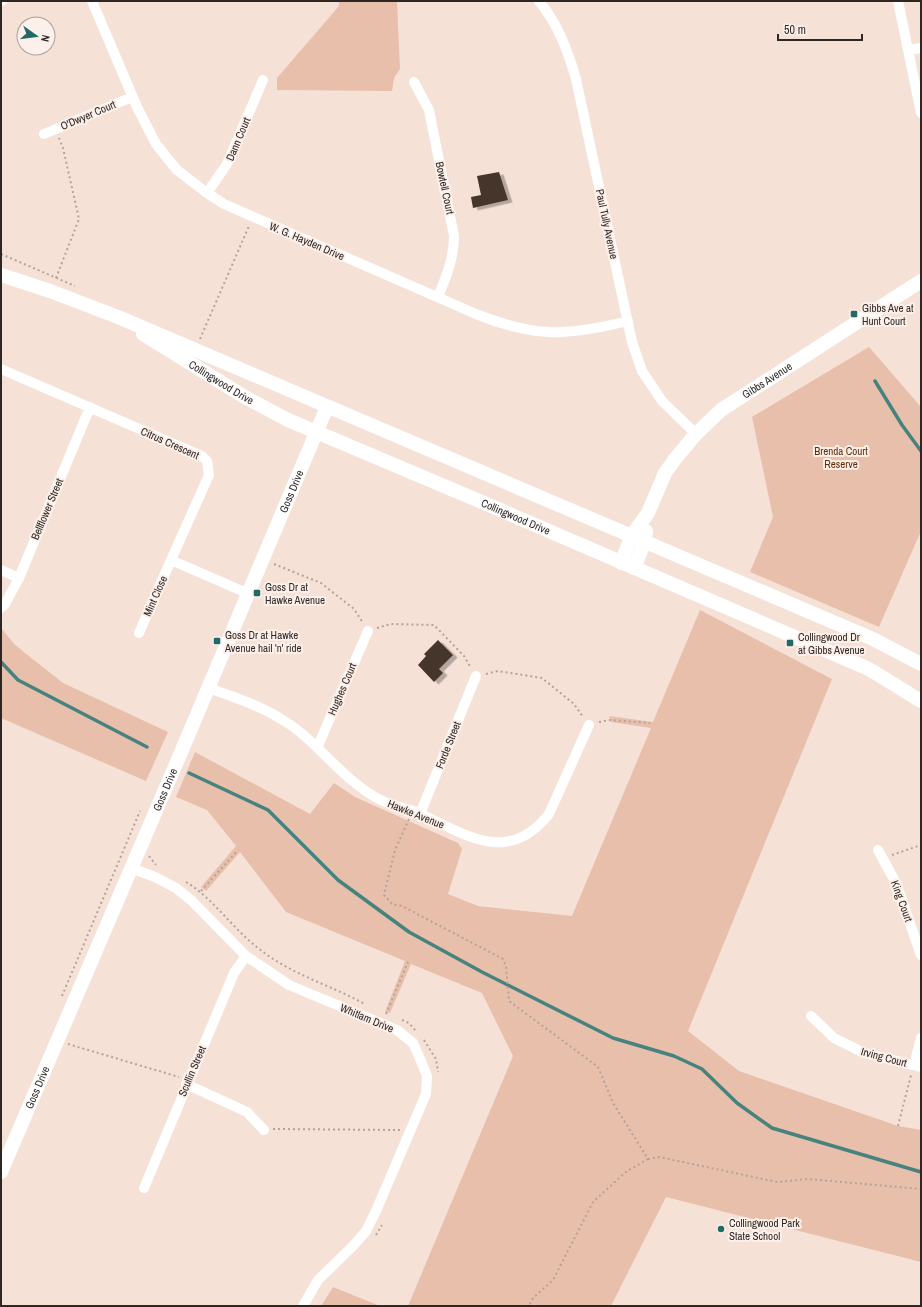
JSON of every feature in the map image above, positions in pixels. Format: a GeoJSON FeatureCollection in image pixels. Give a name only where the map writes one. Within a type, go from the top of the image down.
{"type":"FeatureCollection","features":[{"type":"Feature","properties":{"kind":"main road","name":"Collingwood Drive"},"geometry":{"type":"LineString","coordinates":[[4,274],[118,317],[327,407],[639,538],[873,639],[921,664]]}},
{"type":"Feature","properties":{"kind":"main road","name":"Gibbs Avenue"},"geometry":{"type":"LineString","coordinates":[[628,565],[665,473],[696,434],[721,410],[921,281]]}},
{"type":"Feature","properties":{"kind":"main road","name":"Collingwood Drive"},"geometry":{"type":"LineString","coordinates":[[118,317],[162,347],[244,396],[316,433],[470,497],[869,669],[921,701]]}},
{"type":"Feature","properties":{"kind":"main road","name":"Goss Drive"},"geometry":{"type":"LineString","coordinates":[[1,1172],[264,560],[327,407]]}},
{"type":"Feature","properties":{"kind":"street","name":"W. G. Hayden Drive"},"geometry":{"type":"LineString","coordinates":[[92,1],[147,130],[177,170],[207,194],[252,217],[493,321],[520,329],[551,334],[581,331],[628,321]]}},
{"type":"Feature","properties":{"kind":"street","name":"Paul Tully Avenue"},"geometry":{"type":"LineString","coordinates":[[539,1],[553,21],[568,50],[576,79],[628,321],[642,372],[662,401],[696,434]]}},
{"type":"Feature","properties":{"kind":"street"},"geometry":{"type":"LineString","coordinates":[[898,1],[921,113]]}},
{"type":"Feature","properties":{"kind":"street"},"geometry":{"type":"LineString","coordinates":[[908,50],[921,48]]}},
{"type":"Feature","properties":{"kind":"street","name":"Dann Court"},"geometry":{"type":"LineString","coordinates":[[207,194],[227,164],[263,80]]}},
{"type":"Feature","properties":{"kind":"street","name":"Bowtell Court"},"geometry":{"type":"LineString","coordinates":[[414,82],[429,110],[454,236],[454,248],[450,265],[438,297]]}},
{"type":"Feature","properties":{"kind":"street","name":"O'Dwyer Court"},"geometry":{"type":"LineString","coordinates":[[44,134],[132,96]]}},
{"type":"Feature","properties":{"kind":"street","name":"Citrus Crescent"},"geometry":{"type":"LineString","coordinates":[[1,369],[202,456],[207,461],[209,475],[172,560]]}},
{"type":"Feature","properties":{"kind":"street","name":"Bellflower Street"},"geometry":{"type":"LineString","coordinates":[[1,608],[5,604],[18,578],[90,407]]}},
{"type":"Feature","properties":{"kind":"street"},"geometry":{"type":"LineString","coordinates":[[172,560],[249,594]]}},
{"type":"Feature","properties":{"kind":"street","name":"Mint Close"},"geometry":{"type":"LineString","coordinates":[[139,633],[172,560]]}},
{"type":"Feature","properties":{"kind":"street"},"geometry":{"type":"LineString","coordinates":[[1,570],[18,578]]}},
{"type":"Feature","properties":{"kind":"street","name":"Hughes Court"},"geometry":{"type":"LineString","coordinates":[[317,748],[368,631]]}},
{"type":"Feature","properties":{"kind":"street","name":"Forde Street"},"geometry":{"type":"LineString","coordinates":[[416,812],[476,676]]}},
{"type":"Feature","properties":{"kind":"street","name":"Hawke Avenue"},"geometry":{"type":"LineString","coordinates":[[209,688],[282,719],[317,748],[343,774],[375,797],[396,806],[416,812],[473,839],[490,843],[516,840],[532,832],[549,814],[589,724]]}},
{"type":"Feature","properties":{"kind":"street","name":"King Court"},"geometry":{"type":"LineString","coordinates":[[881,854],[896,883],[921,954]]}},
{"type":"Feature","properties":{"kind":"street","name":"Whitlam Drive"},"geometry":{"type":"LineString","coordinates":[[131,868],[155,877],[176,888],[191,900],[246,956],[289,985],[384,1019],[413,1043],[427,1076],[426,1094],[366,1231],[318,1280],[303,1306]]}},
{"type":"Feature","properties":{"kind":"street","name":"Scullin Street"},"geometry":{"type":"LineString","coordinates":[[144,1188],[234,973],[246,956]]}},
{"type":"Feature","properties":{"kind":"street","name":"Irving Court"},"geometry":{"type":"LineString","coordinates":[[811,1016],[834,1038],[864,1053],[918,1066]]}},
{"type":"Feature","properties":{"kind":"street"},"geometry":{"type":"LineString","coordinates":[[918,1066],[921,1038]]}},
{"type":"Feature","properties":{"kind":"street"},"geometry":{"type":"LineString","coordinates":[[188,1081],[247,1112],[264,1130]]}},
{"type":"Feature","properties":{"kind":"path"},"geometry":{"type":"LineString","coordinates":[[55,130],[63,148],[79,219],[56,278]]}},
{"type":"Feature","properties":{"kind":"path"},"geometry":{"type":"LineString","coordinates":[[200,340],[252,217]]}},
{"type":"Feature","properties":{"kind":"path"},"geometry":{"type":"LineString","coordinates":[[264,560],[321,583],[354,609],[368,631],[391,624],[434,624],[464,656],[476,676],[498,671],[542,678],[574,704],[589,724],[610,720],[650,723]]}},
{"type":"Feature","properties":{"kind":"path"},"geometry":{"type":"LineString","coordinates":[[60,999],[140,811]]}},
{"type":"Feature","properties":{"kind":"path"},"geometry":{"type":"LineString","coordinates":[[416,812],[395,850],[384,895],[392,904],[402,906],[502,959],[506,966],[509,1001],[598,1067],[613,1104],[648,1159]]}},
{"type":"Feature","properties":{"kind":"path"},"geometry":{"type":"LineString","coordinates":[[129,838],[150,852],[148,856],[158,866]]}},
{"type":"Feature","properties":{"kind":"path"},"geometry":{"type":"LineString","coordinates":[[881,854],[921,845]]}},
{"type":"Feature","properties":{"kind":"path"},"geometry":{"type":"LineString","coordinates":[[191,900],[238,850]]}},
{"type":"Feature","properties":{"kind":"path"},"geometry":{"type":"LineString","coordinates":[[181,878],[200,891],[257,948],[291,970],[367,1005]]}},
{"type":"Feature","properties":{"kind":"path"},"geometry":{"type":"LineString","coordinates":[[384,1019],[408,962]]}},
{"type":"Feature","properties":{"kind":"path"},"geometry":{"type":"LineString","coordinates":[[380,1012],[384,1019]]}},
{"type":"Feature","properties":{"kind":"path"},"geometry":{"type":"LineString","coordinates":[[384,1019],[392,1017]]}},
{"type":"Feature","properties":{"kind":"path"},"geometry":{"type":"LineString","coordinates":[[397,1019],[409,1023],[429,1046],[436,1059],[438,1078]]}},
{"type":"Feature","properties":{"kind":"path"},"geometry":{"type":"LineString","coordinates":[[58,1039],[71,1045],[188,1081]]}},
{"type":"Feature","properties":{"kind":"path"},"geometry":{"type":"LineString","coordinates":[[898,1126],[918,1066]]}},
{"type":"Feature","properties":{"kind":"path"},"geometry":{"type":"LineString","coordinates":[[264,1130],[410,1130]]}},
{"type":"Feature","properties":{"kind":"path"},"geometry":{"type":"LineString","coordinates":[[529,1306],[533,1298],[553,1280],[593,1202],[627,1171],[648,1159],[659,1158],[777,1182],[808,1179],[921,1189]]}},
{"type":"Feature","properties":{"kind":"path"},"geometry":{"type":"LineString","coordinates":[[375,1237],[384,1220]]}},
{"type":"Feature","properties":{"kind":"green space"},"geometry":{"type":"Polygon","coordinates":[[[339,1],[397,1],[400,69],[394,78],[392,91],[277,90],[277,78],[339,6],[339,1]]]}},
{"type":"Feature","properties":{"kind":"green space","name":"Brenda Court Reserve"},"geometry":{"type":"Polygon","coordinates":[[[869,347],[921,407],[921,531],[879,627],[750,572],[773,517],[752,417],[869,347]]]}},
{"type":"Feature","properties":{"kind":"green space"},"geometry":{"type":"Polygon","coordinates":[[[700,610],[832,679],[688,1031],[739,1071],[898,1126],[921,1130],[921,1262],[666,1197],[611,1306],[408,1306],[513,1056],[482,993],[411,964],[390,1013],[385,1012],[405,961],[286,912],[240,852],[206,891],[201,887],[236,846],[207,810],[176,797],[195,752],[310,814],[334,783],[355,797],[458,843],[462,849],[448,894],[478,906],[572,916],[651,728],[611,722],[609,716],[653,722],[700,610]]]}},
{"type":"Feature","properties":{"kind":"green space"},"geometry":{"type":"Polygon","coordinates":[[[1,628],[15,645],[63,683],[168,732],[146,781],[1,718],[1,628]]]}},
{"type":"Feature","properties":{"kind":"green space"},"geometry":{"type":"Polygon","coordinates":[[[333,1287],[380,1306],[321,1306],[333,1287]]]}},
{"type":"Feature","properties":{"kind":"building"},"geometry":{"type":"Polygon","coordinates":[[[499,172],[508,200],[473,208],[471,197],[481,195],[477,176],[499,172]]]}},
{"type":"Feature","properties":{"kind":"building"},"geometry":{"type":"Polygon","coordinates":[[[438,640],[453,655],[439,669],[443,673],[434,682],[418,665],[426,656],[424,654],[438,640]]]}},
{"type":"Feature","properties":{"kind":"waterway"},"geometry":{"type":"LineString","coordinates":[[875,381],[902,425],[921,451]]}},
{"type":"Feature","properties":{"kind":"waterway"},"geometry":{"type":"LineString","coordinates":[[1,662],[18,680],[147,747]]}},
{"type":"Feature","properties":{"kind":"waterway"},"geometry":{"type":"LineString","coordinates":[[189,773],[268,810],[338,880],[409,932],[482,972],[613,1038],[674,1056],[702,1069],[737,1103],[772,1128],[921,1172]]}},
{"type":"Feature","properties":{"kind":"place","name":"Gibbs Ave at Hunt Court"},"geometry":{"type":"Point","coordinates":[854,314]}},
{"type":"Feature","properties":{"kind":"place","name":"Goss Dr at Hawke Avenue"},"geometry":{"type":"Point","coordinates":[257,593]}},
{"type":"Feature","properties":{"kind":"place","name":"Goss Dr at Hawke Avenue hail 'n' ride"},"geometry":{"type":"Point","coordinates":[217,641]}},
{"type":"Feature","properties":{"kind":"place","name":"Collingwood Dr at Gibbs Avenue"},"geometry":{"type":"Point","coordinates":[790,643]}},
{"type":"Feature","properties":{"kind":"place","name":"Collingwood Park State School"},"geometry":{"type":"Point","coordinates":[721,1229]}}]}
